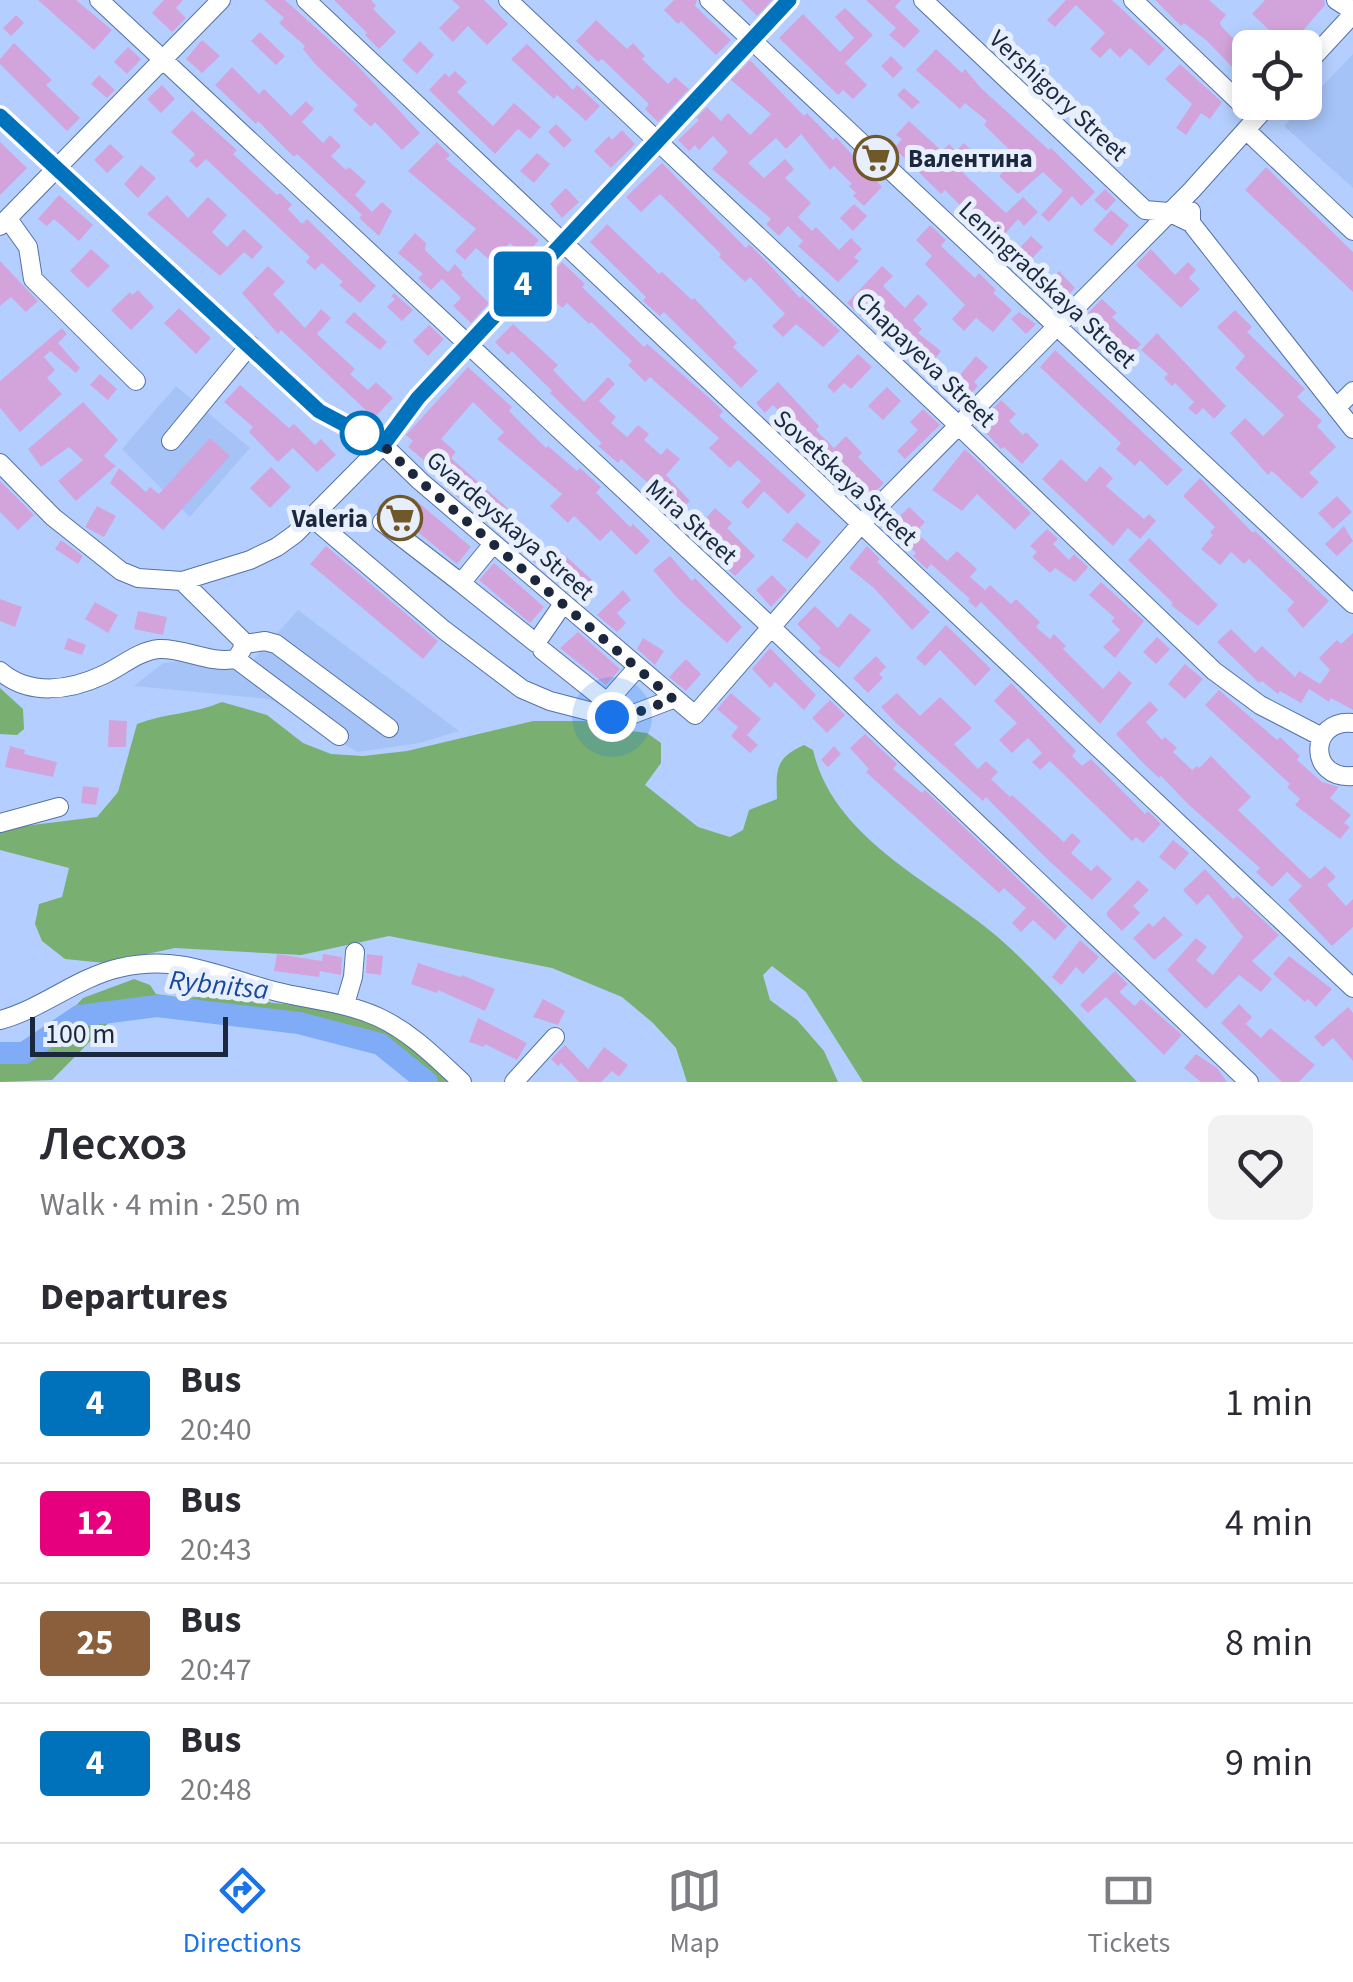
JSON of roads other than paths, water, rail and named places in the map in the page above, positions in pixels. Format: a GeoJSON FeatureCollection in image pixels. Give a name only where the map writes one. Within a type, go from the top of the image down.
{"type":"FeatureCollection","features":[{"type":"Feature","properties":{"kind":"street","name":"Mira Street"},"geometry":{"type":"LineString","coordinates":[[99,0],[770,626],[1249,1082]]}},
{"type":"Feature","properties":{"kind":"street"},"geometry":{"type":"LineString","coordinates":[[136,382],[33,279],[28,248],[4,222],[221,0]]}},
{"type":"Feature","properties":{"kind":"street","name":"Sovetskaya Street"},"geometry":{"type":"LineString","coordinates":[[306,0],[1353,988]]}},
{"type":"Feature","properties":{"kind":"street","name":"Chapayeva Street"},"geometry":{"type":"LineString","coordinates":[[508,0],[1214,671],[1260,704],[1322,737]]}},
{"type":"Feature","properties":{"kind":"street","name":"Leningradskaya Street"},"geometry":{"type":"LineString","coordinates":[[709,0],[1353,604]]}},
{"type":"Feature","properties":{"kind":"street"},"geometry":{"type":"LineString","coordinates":[[0,463],[53,517],[121,570],[138,578],[182,581],[250,560],[277,547],[383,445],[418,398],[789,0]]}},
{"type":"Feature","properties":{"kind":"street","name":"Vershigory Street"},"geometry":{"type":"LineString","coordinates":[[923,0],[1146,210],[1168,212],[1191,223]]}},
{"type":"Feature","properties":{"kind":"street"},"geometry":{"type":"LineString","coordinates":[[1134,0],[1353,231]]}},
{"type":"Feature","properties":{"kind":"street"},"geometry":{"type":"LineString","coordinates":[[1322,47],[1353,12],[1336,0]]}},
{"type":"Feature","properties":{"kind":"street","name":"Gvardeyskaya Street"},"geometry":{"type":"LineString","coordinates":[[0,116],[319,411],[383,445],[673,699]]}},
{"type":"Feature","properties":{"kind":"street"},"geometry":{"type":"LineString","coordinates":[[310,516],[444,630],[522,689],[550,701],[612,717],[628,716],[673,699],[695,715],[860,524],[1192,190],[1254,120]]}},
{"type":"Feature","properties":{"kind":"street"},"geometry":{"type":"LineString","coordinates":[[1192,190],[1191,223],[1353,429]]}},
{"type":"Feature","properties":{"kind":"street"},"geometry":{"type":"LineString","coordinates":[[171,442],[250,345]]}},
{"type":"Feature","properties":{"kind":"street"},"geometry":{"type":"LineString","coordinates":[[1336,408],[1353,391]]}},
{"type":"Feature","properties":{"kind":"street"},"geometry":{"type":"LineString","coordinates":[[382,522],[536,643],[563,604]]}},
{"type":"Feature","properties":{"kind":"street"},"geometry":{"type":"LineString","coordinates":[[461,583],[493,544]]}},
{"type":"Feature","properties":{"kind":"street"},"geometry":{"type":"LineString","coordinates":[[182,581],[239,636],[240,651],[339,736]]}},
{"type":"Feature","properties":{"kind":"street"},"geometry":{"type":"LineString","coordinates":[[0,671],[13,682],[31,689],[46,689],[100,677],[156,650],[208,660],[265,641],[276,644],[389,728]]}},
{"type":"Feature","properties":{"kind":"street"},"geometry":{"type":"LineString","coordinates":[[542,650],[607,702],[638,668]]}},
{"type":"Feature","properties":{"kind":"street"},"geometry":{"type":"LineString","coordinates":[[1353,723],[1333,726],[1322,737],[1319,754],[1327,769],[1353,776]]}},
{"type":"Feature","properties":{"kind":"street"},"geometry":{"type":"LineString","coordinates":[[0,823],[59,807]]}},
{"type":"Feature","properties":{"kind":"street"},"geometry":{"type":"LineString","coordinates":[[345,1004],[355,952]]}},
{"type":"Feature","properties":{"kind":"street"},"geometry":{"type":"LineString","coordinates":[[0,1020],[116,968],[174,962],[278,992],[345,1004],[379,1018],[414,1039],[462,1082]]}},
{"type":"Feature","properties":{"kind":"street"},"geometry":{"type":"LineString","coordinates":[[514,1082],[555,1037]]}},
{"type":"Feature","properties":{"kind":"waterway","name":"Rybnitsa"},"geometry":{"type":"LineString","coordinates":[[0,1053],[24,1053],[79,1016],[157,1006],[299,1023],[380,1044],[427,1082]]}},
{"type":"Feature","properties":{"kind":"place","name":"Валентина"},"geometry":{"type":"Point","coordinates":[876,158]}},
{"type":"Feature","properties":{"kind":"place","name":"Valeria"},"geometry":{"type":"Point","coordinates":[400,518]}}]}
